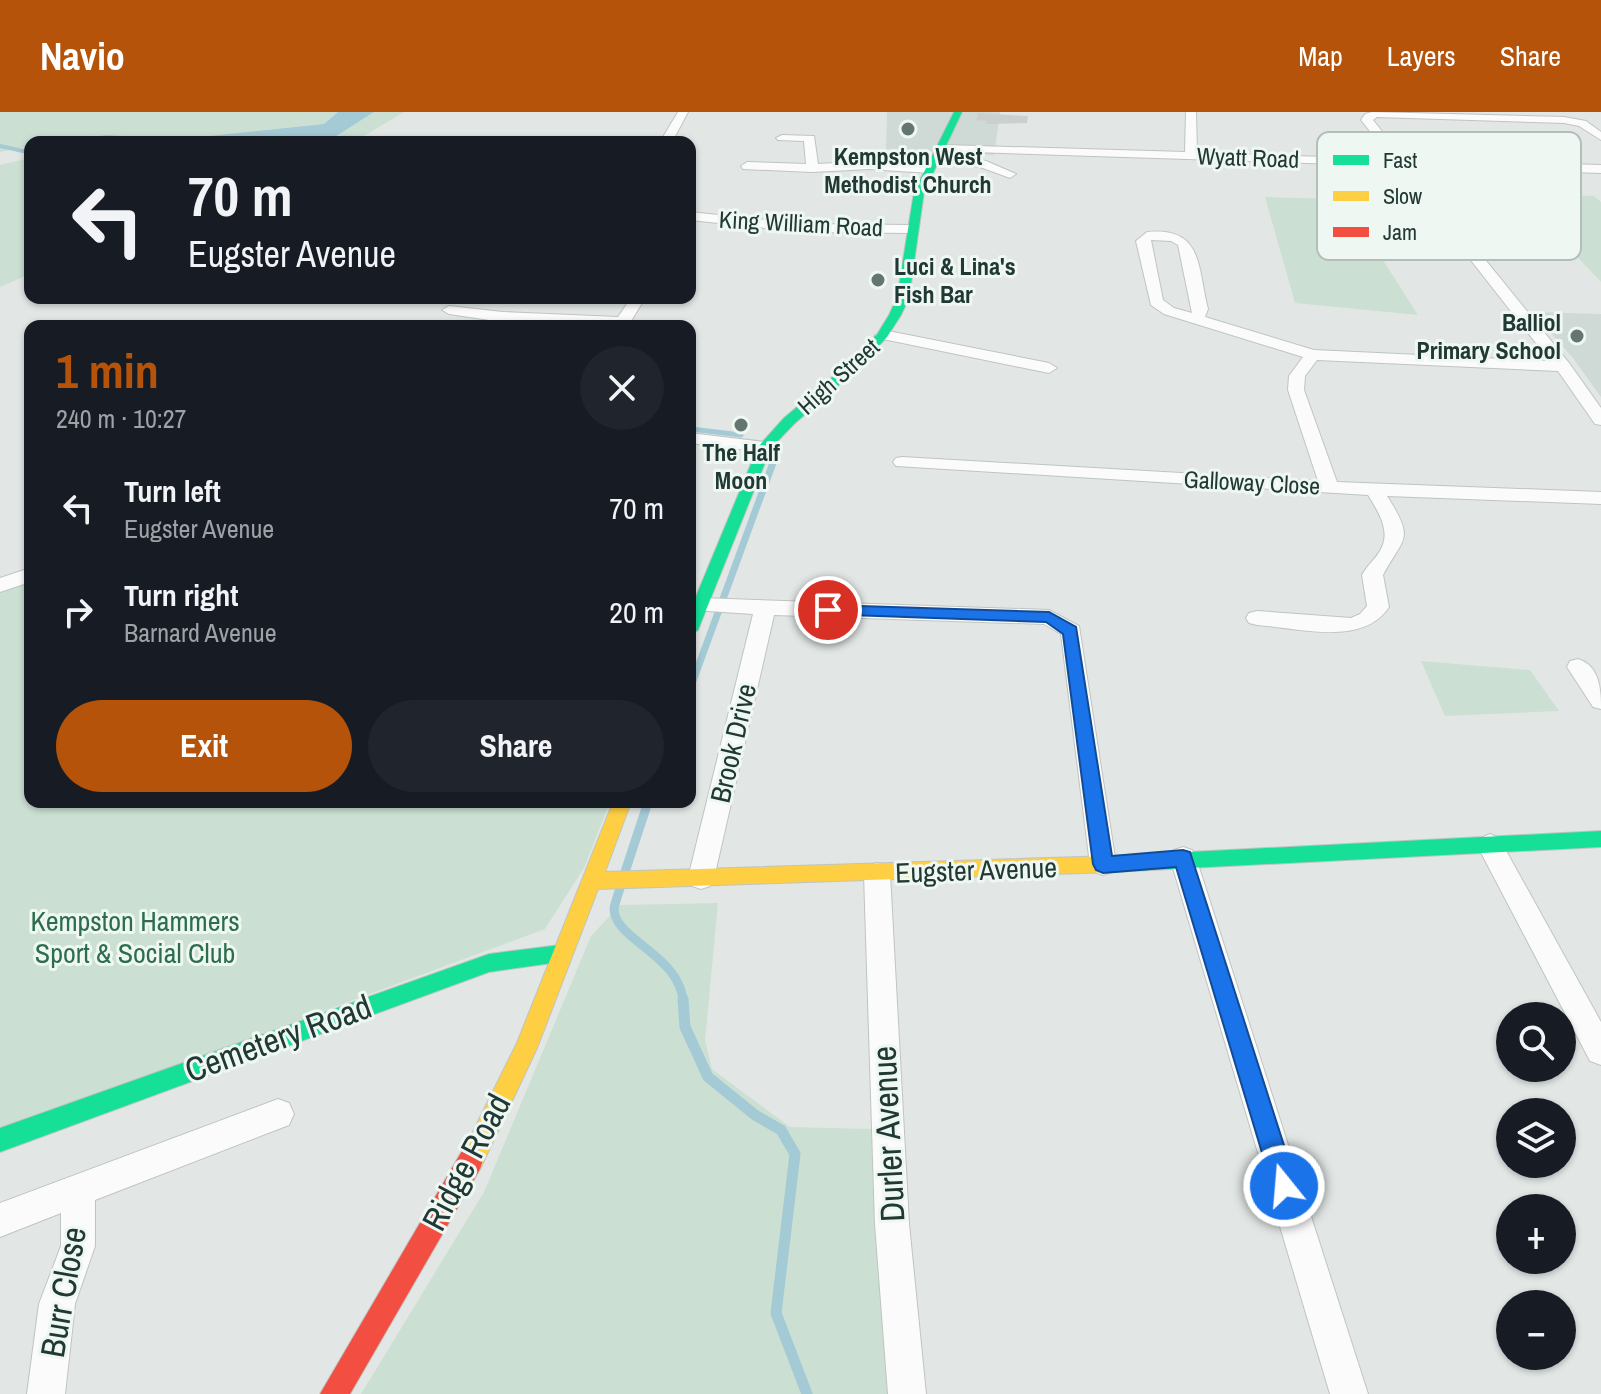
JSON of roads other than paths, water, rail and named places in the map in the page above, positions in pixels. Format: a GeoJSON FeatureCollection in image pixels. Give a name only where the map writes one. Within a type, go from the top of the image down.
{"type":"FeatureCollection","features":[{"type":"Feature","properties":{"kind":"main road","name":"High Street"},"geometry":{"type":"LineString","coordinates":[[696,624],[714,605],[765,447],[775,433],[853,366],[883,335],[903,298],[919,192],[958,112]]}},
{"type":"Feature","properties":{"kind":"main road"},"geometry":{"type":"LineString","coordinates":[[591,881],[620,808]]}},
{"type":"Feature","properties":{"kind":"main road","name":"Eugster Avenue"},"geometry":{"type":"LineString","coordinates":[[591,881],[877,874],[1601,839]]}},
{"type":"Feature","properties":{"kind":"main road","name":"Ridge Road"},"geometry":{"type":"LineString","coordinates":[[334,1394],[465,1172],[526,1048],[560,954],[591,881]]}},
{"type":"Feature","properties":{"kind":"main road","name":"Cemetery Road"},"geometry":{"type":"LineString","coordinates":[[0,1140],[489,963],[560,954]]}},
{"type":"Feature","properties":{"kind":"street"},"geometry":{"type":"LineString","coordinates":[[669,136],[683,112]]}},
{"type":"Feature","properties":{"kind":"street"},"geometry":{"type":"LineString","coordinates":[[1191,112],[1191,156]]}},
{"type":"Feature","properties":{"kind":"street"},"geometry":{"type":"LineString","coordinates":[[1376,132],[1367,120],[1369,116],[1388,114],[1574,121],[1589,127],[1601,137]]}},
{"type":"Feature","properties":{"kind":"street"},"geometry":{"type":"LineString","coordinates":[[782,138],[810,138],[812,168]]}},
{"type":"Feature","properties":{"kind":"street","name":"Wyatt Road"},"geometry":{"type":"LineString","coordinates":[[936,159],[1191,156],[1317,160]]}},
{"type":"Feature","properties":{"kind":"street"},"geometry":{"type":"LineString","coordinates":[[747,166],[812,168],[936,159],[982,164],[1000,174]]}},
{"type":"Feature","properties":{"kind":"street","name":"Wyatt Road"},"geometry":{"type":"LineString","coordinates":[[1581,168],[1601,169]]}},
{"type":"Feature","properties":{"kind":"street","name":"King William Road"},"geometry":{"type":"LineString","coordinates":[[696,217],[803,228],[912,229]]}},
{"type":"Feature","properties":{"kind":"street"},"geometry":{"type":"LineString","coordinates":[[1197,319],[1201,309],[1184,243],[1175,237],[1147,236],[1143,241],[1156,302],[1169,311],[1313,355],[1563,366]]}},
{"type":"Feature","properties":{"kind":"street"},"geometry":{"type":"LineString","coordinates":[[1478,260],[1563,366],[1601,420]]}},
{"type":"Feature","properties":{"kind":"street"},"geometry":{"type":"LineString","coordinates":[[440,320],[455,304]]}},
{"type":"Feature","properties":{"kind":"street"},"geometry":{"type":"LineString","coordinates":[[449,310],[554,320]]}},
{"type":"Feature","properties":{"kind":"street"},"geometry":{"type":"LineString","coordinates":[[883,335],[1018,367],[1049,368]]}},
{"type":"Feature","properties":{"kind":"street"},"geometry":{"type":"LineString","coordinates":[[1313,355],[1297,376],[1296,390],[1329,487]]}},
{"type":"Feature","properties":{"kind":"street"},"geometry":{"type":"LineString","coordinates":[[696,439],[765,447]]}},
{"type":"Feature","properties":{"kind":"street","name":"Galloway Close"},"geometry":{"type":"LineString","coordinates":[[902,462],[1374,490],[1601,498]]}},
{"type":"Feature","properties":{"kind":"street"},"geometry":{"type":"LineString","coordinates":[[1257,618],[1353,625],[1368,619],[1378,607],[1372,581],[1375,568],[1394,546],[1395,531],[1389,513],[1374,490]]}},
{"type":"Feature","properties":{"kind":"street"},"geometry":{"type":"LineString","coordinates":[[0,585],[24,577]]}},
{"type":"Feature","properties":{"kind":"street"},"geometry":{"type":"LineString","coordinates":[[714,605],[1049,617],[1071,631],[1103,864]]}},
{"type":"Feature","properties":{"kind":"street","name":"Brook Drive"},"geometry":{"type":"LineString","coordinates":[[701,878],[765,608]]}},
{"type":"Feature","properties":{"kind":"street"},"geometry":{"type":"LineString","coordinates":[[1578,667],[1601,701]]}},
{"type":"Feature","properties":{"kind":"street"},"geometry":{"type":"LineString","coordinates":[[1490,845],[1601,1051]]}},
{"type":"Feature","properties":{"kind":"street"},"geometry":{"type":"LineString","coordinates":[[1183,858],[1349,1394]]}},
{"type":"Feature","properties":{"kind":"street","name":"Durler Avenue"},"geometry":{"type":"LineString","coordinates":[[877,874],[892,1224],[907,1394]]}},
{"type":"Feature","properties":{"kind":"street"},"geometry":{"type":"LineString","coordinates":[[0,1220],[278,1114]]}},
{"type":"Feature","properties":{"kind":"street","name":"Burr Close"},"geometry":{"type":"LineString","coordinates":[[46,1394],[57,1304],[78,1246],[78,1190]]}},
{"type":"Feature","properties":{"kind":"water"},"geometry":{"type":"Polygon","coordinates":[[[338,112],[374,112],[336,136],[209,136],[324,124],[338,112]]]}},
{"type":"Feature","properties":{"kind":"waterway"},"geometry":{"type":"LineString","coordinates":[[0,146],[23,151]]}},
{"type":"Feature","properties":{"kind":"waterway"},"geometry":{"type":"LineString","coordinates":[[696,430],[741,435]]}},
{"type":"Feature","properties":{"kind":"waterway"},"geometry":{"type":"LineString","coordinates":[[696,673],[774,460]]}},
{"type":"Feature","properties":{"kind":"waterway"},"geometry":{"type":"LineString","coordinates":[[625,872],[646,808]]}},
{"type":"Feature","properties":{"kind":"waterway"},"geometry":{"type":"LineString","coordinates":[[621,885],[614,909],[617,920],[671,972],[679,985],[683,1001]]}},
{"type":"Feature","properties":{"kind":"waterway"},"geometry":{"type":"LineString","coordinates":[[683,999],[685,1027],[708,1077],[755,1115],[781,1130],[795,1154],[776,1313],[807,1394]]}},
{"type":"Feature","properties":{"kind":"place","name":"Kempston West Methodist Church"},"geometry":{"type":"Point","coordinates":[908,129]}},
{"type":"Feature","properties":{"kind":"place","name":"Luci & Lina's Fish Bar"},"geometry":{"type":"Point","coordinates":[878,280]}},
{"type":"Feature","properties":{"kind":"place","name":"Balliol Primary School"},"geometry":{"type":"Point","coordinates":[1577,336]}},
{"type":"Feature","properties":{"kind":"place","name":"The Half Moon"},"geometry":{"type":"Point","coordinates":[741,425]}},
{"type":"Feature","properties":{"kind":"park label","name":"Kempston Hammers Sport & Social Club"},"geometry":{"type":"Point","coordinates":[135,937]}}]}
